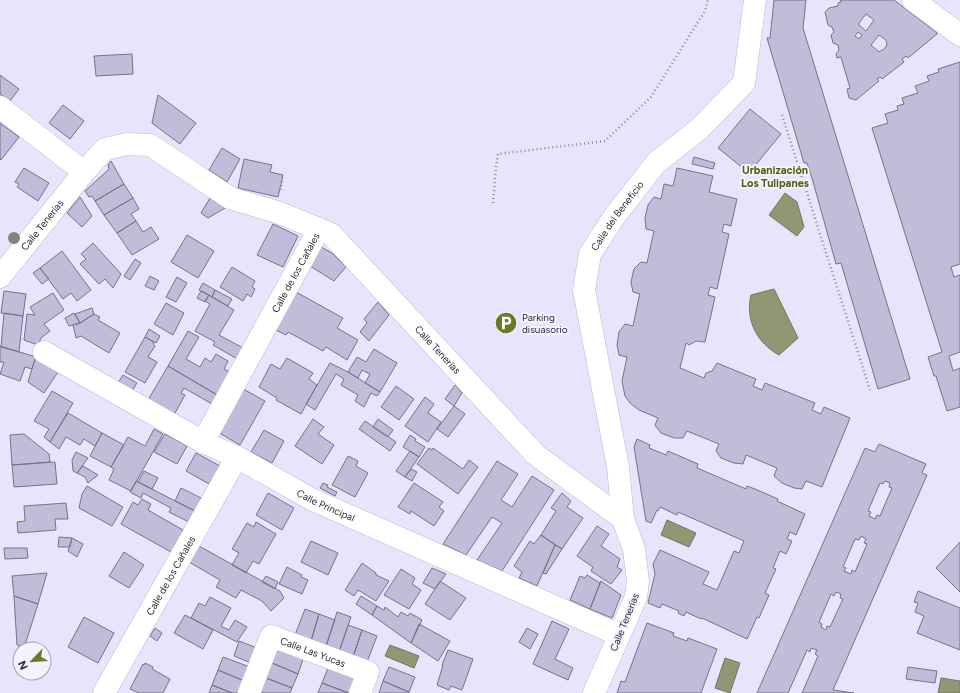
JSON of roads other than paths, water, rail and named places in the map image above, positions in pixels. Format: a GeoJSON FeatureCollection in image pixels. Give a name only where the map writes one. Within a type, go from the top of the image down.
{"type":"FeatureCollection","features":[{"type":"Feature","properties":{"kind":"street","name":"Calle del Beneficio"},"geometry":{"type":"LineString","coordinates":[[623,519],[618,467],[584,290],[590,254],[614,217],[656,163],[699,129],[744,83],[754,0]]}},
{"type":"Feature","properties":{"kind":"street"},"geometry":{"type":"LineString","coordinates":[[913,0],[960,35]]}},
{"type":"Feature","properties":{"kind":"street"},"geometry":{"type":"LineString","coordinates":[[0,107],[84,172]]}},
{"type":"Feature","properties":{"kind":"street","name":"Calle Tenerías"},"geometry":{"type":"LineString","coordinates":[[0,277],[84,172],[105,150],[127,144],[150,145],[230,198],[276,212],[331,234],[536,455],[623,519],[634,549],[638,581],[636,597],[594,693]]}},
{"type":"Feature","properties":{"kind":"street","name":"Calle de los Cañales"},"geometry":{"type":"LineString","coordinates":[[202,442],[319,229]]}},
{"type":"Feature","properties":{"kind":"street","name":"Calle Principal"},"geometry":{"type":"LineString","coordinates":[[44,352],[202,442],[237,457],[311,499],[619,636]]}},
{"type":"Feature","properties":{"kind":"street","name":"Calle de los Cañales"},"geometry":{"type":"LineString","coordinates":[[104,693],[237,457]]}},
{"type":"Feature","properties":{"kind":"street","name":"Calle Las Yucas"},"geometry":{"type":"LineString","coordinates":[[249,693],[272,636],[368,672],[360,693]]}},
{"type":"Feature","properties":{"kind":"place","name":"Parking disuasorio"},"geometry":{"type":"Point","coordinates":[506,323]}},
{"type":"Feature","properties":{"kind":"district","name":"Urbanización Los Tulipanes"},"geometry":{"type":"Point","coordinates":[775,176]}}]}
